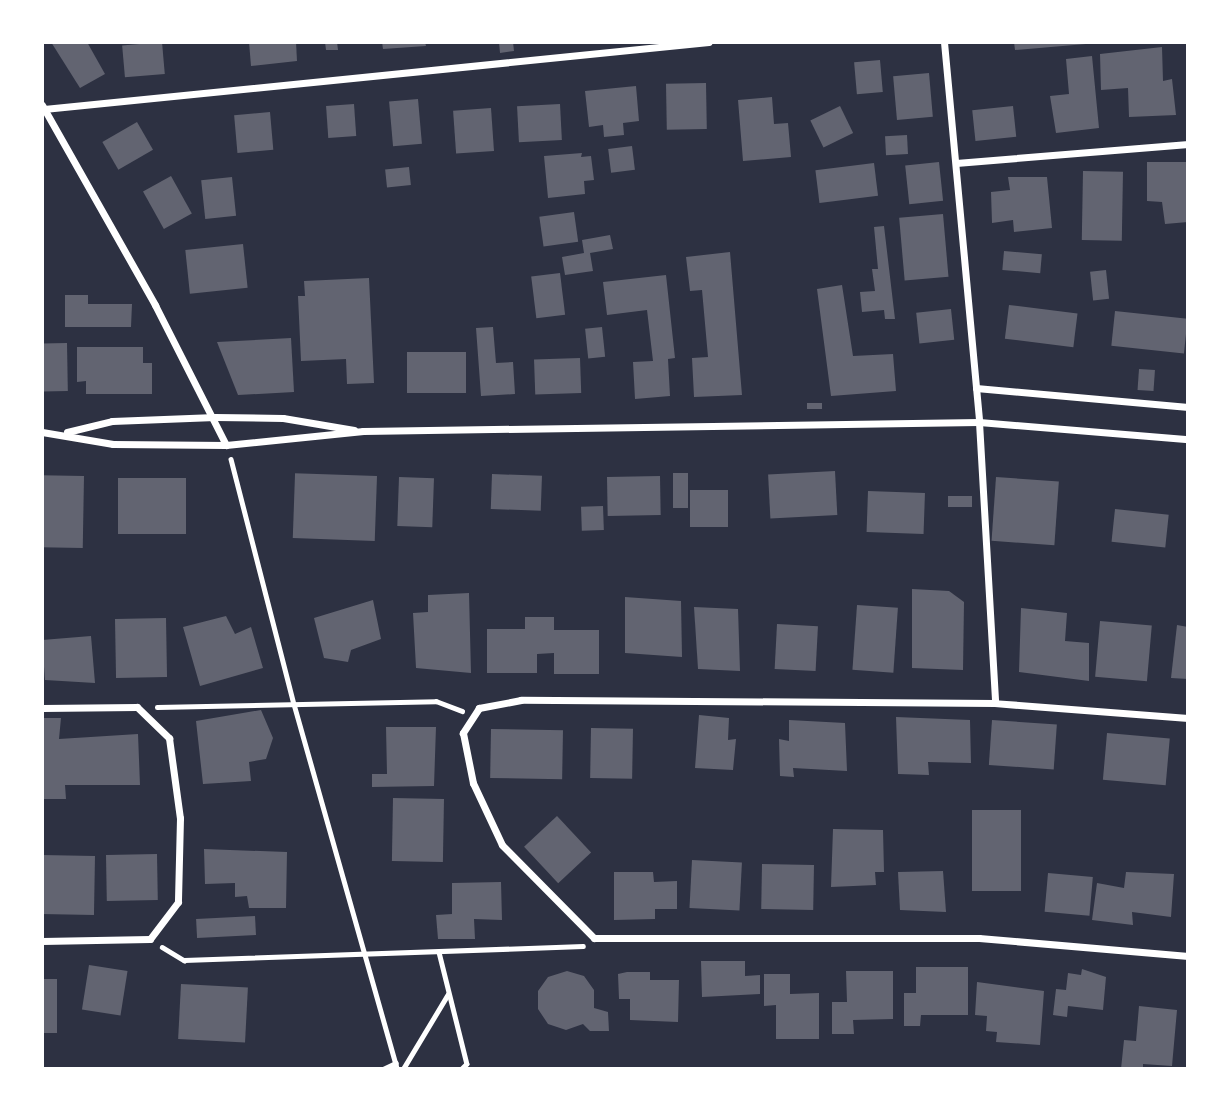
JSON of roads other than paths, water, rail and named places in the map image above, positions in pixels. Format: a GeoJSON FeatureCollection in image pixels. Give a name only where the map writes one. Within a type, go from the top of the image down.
{"type":"FeatureCollection","features":[{"type":"Feature","properties":{"kind":"street"},"geometry":{"type":"LineString","coordinates":[[226,445],[215,417],[43,107],[709,42]]}},
{"type":"Feature","properties":{"kind":"street"},"geometry":{"type":"LineString","coordinates":[[944,42],[979,422],[995,703]]}},
{"type":"Feature","properties":{"kind":"street"},"geometry":{"type":"LineString","coordinates":[[956,163],[1188,144]]}},
{"type":"Feature","properties":{"kind":"street"},"geometry":{"type":"LineString","coordinates":[[976,388],[1188,407]]}},
{"type":"Feature","properties":{"kind":"street"},"geometry":{"type":"LineString","coordinates":[[42,432],[63,432],[112,421],[215,417],[283,418],[363,431]]}},
{"type":"Feature","properties":{"kind":"street"},"geometry":{"type":"LineString","coordinates":[[63,432],[113,444],[226,445],[363,431],[979,422],[1188,439]]}},
{"type":"Feature","properties":{"kind":"street"},"geometry":{"type":"LineString","coordinates":[[1188,718],[995,703],[521,700],[489,704],[472,715],[463,733],[465,752],[490,825],[514,860],[594,938],[979,938],[1188,956]]}},
{"type":"Feature","properties":{"kind":"street"},"geometry":{"type":"LineString","coordinates":[[42,708],[137,707],[169,738],[180,818],[178,902],[150,940],[42,941]]}}]}
